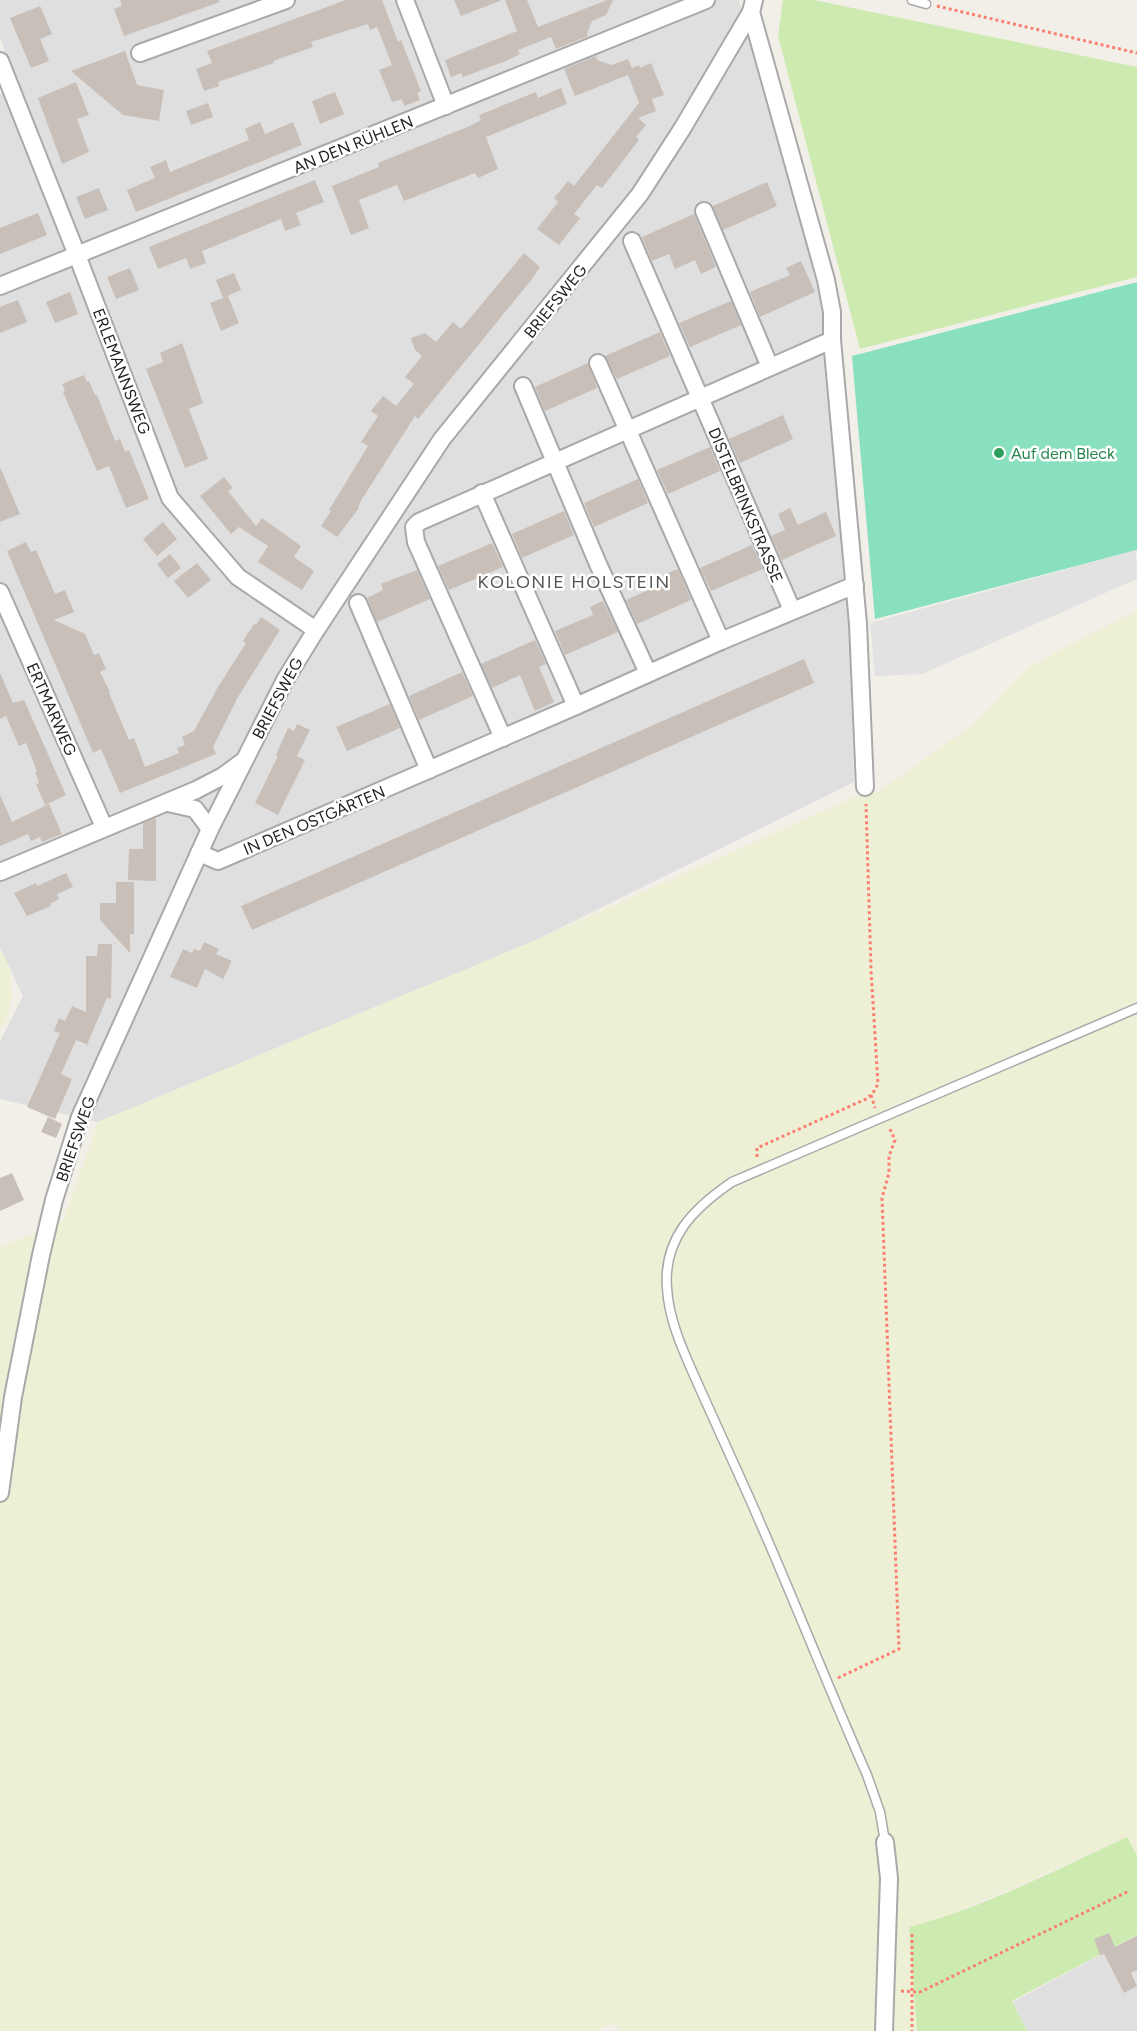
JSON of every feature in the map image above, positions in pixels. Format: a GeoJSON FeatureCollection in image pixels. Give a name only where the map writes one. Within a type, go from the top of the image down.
{"type":"FeatureCollection","features":[{"type":"Feature","properties":{"kind":"street"},"geometry":{"type":"LineString","coordinates":[[140,54],[286,0]]}},
{"type":"Feature","properties":{"kind":"street"},"geometry":{"type":"LineString","coordinates":[[405,0],[446,106]]}},
{"type":"Feature","properties":{"kind":"street","name":"AN DEN RÜHLEN"},"geometry":{"type":"LineString","coordinates":[[0,286],[706,0]]}},
{"type":"Feature","properties":{"kind":"street"},"geometry":{"type":"LineString","coordinates":[[753,6],[826,280],[832,312],[832,340],[855,585],[865,787]]}},
{"type":"Feature","properties":{"kind":"street","name":"BRIEFSWEG"},"geometry":{"type":"LineString","coordinates":[[0,1493],[13,1397],[46,1233],[64,1165],[80,1117],[210,829],[285,680],[442,438],[640,194],[682,129],[753,6]]}},
{"type":"Feature","properties":{"kind":"street","name":"ERLEMANNSWEG"},"geometry":{"type":"LineString","coordinates":[[0,61],[78,255],[170,498],[238,577],[316,630]]}},
{"type":"Feature","properties":{"kind":"street"},"geometry":{"type":"LineString","coordinates":[[704,211],[771,367]]}},
{"type":"Feature","properties":{"kind":"street","name":"DISTELBRINKSTRASSE"},"geometry":{"type":"LineString","coordinates":[[632,241],[792,610]]}},
{"type":"Feature","properties":{"kind":"street"},"geometry":{"type":"LineString","coordinates":[[503,738],[416,542],[414,527],[427,517],[832,340]]}},
{"type":"Feature","properties":{"kind":"street"},"geometry":{"type":"LineString","coordinates":[[598,363],[721,641]]}},
{"type":"Feature","properties":{"kind":"street"},"geometry":{"type":"LineString","coordinates":[[523,386],[598,564],[648,673]]}},
{"type":"Feature","properties":{"kind":"street"},"geometry":{"type":"LineString","coordinates":[[482,493],[576,706]]}},
{"type":"Feature","properties":{"kind":"street","name":"IN DEN OSTGÄRTEN"},"geometry":{"type":"LineString","coordinates":[[199,853],[218,861],[792,610],[855,585]]}},
{"type":"Feature","properties":{"kind":"street","name":"ERTMARWEG"},"geometry":{"type":"LineString","coordinates":[[0,592],[104,827]]}},
{"type":"Feature","properties":{"kind":"street"},"geometry":{"type":"LineString","coordinates":[[358,603],[429,770]]}},
{"type":"Feature","properties":{"kind":"street"},"geometry":{"type":"LineString","coordinates":[[0,872],[104,827],[168,803],[214,781],[245,760]]}},
{"type":"Feature","properties":{"kind":"street"},"geometry":{"type":"LineString","coordinates":[[168,803],[195,809],[210,829]]}},
{"type":"Feature","properties":{"kind":"street"},"geometry":{"type":"LineString","coordinates":[[884,2031],[889,1878],[885,1842]]}},
{"type":"Feature","properties":{"kind":"lane"},"geometry":{"type":"LineString","coordinates":[[912,0],[926,3]]}},
{"type":"Feature","properties":{"kind":"lane"},"geometry":{"type":"LineString","coordinates":[[885,1842],[880,1812],[867,1775],[770,1544],[686,1358],[674,1323],[666,1288],[674,1239],[689,1218],[709,1198],[732,1182],[1137,1008]]}},
{"type":"Feature","properties":{"kind":"path"},"geometry":{"type":"LineString","coordinates":[[926,3],[1137,53]]}},
{"type":"Feature","properties":{"kind":"path"},"geometry":{"type":"LineString","coordinates":[[762,1169],[757,1160],[757,1148],[866,1100],[878,1084],[879,1069],[871,970],[865,787]]}},
{"type":"Feature","properties":{"kind":"path"},"geometry":{"type":"LineString","coordinates":[[828,1682],[899,1649],[882,1198],[889,1173],[889,1156],[895,1140],[888,1126],[879,1118]]}},
{"type":"Feature","properties":{"kind":"path"},"geometry":{"type":"LineString","coordinates":[[902,1991],[920,1992],[1129,1892]]}},
{"type":"Feature","properties":{"kind":"path"},"geometry":{"type":"LineString","coordinates":[[912,1934],[912,2031]]}},
{"type":"Feature","properties":{"kind":"shaded area"},"geometry":{"type":"Polygon","coordinates":[[[0,0],[739,0],[823,300],[848,600],[854,782],[534,941],[98,1122],[0,1099],[0,1041],[23,996],[0,948],[0,94],[18,86],[0,38],[0,0]]]}},
{"type":"Feature","properties":{"kind":"shaded area"},"geometry":{"type":"Polygon","coordinates":[[[1136,550],[1137,579],[922,674],[875,676],[870,623],[1136,550]]]}},
{"type":"Feature","properties":{"kind":"shaded area"},"geometry":{"type":"Polygon","coordinates":[[[1137,1935],[1137,2031],[1027,2031],[1013,2002],[1137,1935]]]}},
{"type":"Feature","properties":{"kind":"green space"},"geometry":{"type":"Polygon","coordinates":[[[783,0],[814,0],[1137,67],[1137,277],[860,349],[778,36],[783,0]]]}},
{"type":"Feature","properties":{"kind":"green space","name":"Auf dem Bleck"},"geometry":{"type":"Polygon","coordinates":[[[1137,282],[1137,550],[875,619],[852,356],[1137,282]]]}},
{"type":"Feature","properties":{"kind":"green space"},"geometry":{"type":"Polygon","coordinates":[[[1137,610],[1137,1856],[1127,1837],[1014,1888],[941,1918],[910,1927],[917,2031],[620,2031],[614,2023],[597,2031],[0,2031],[0,1247],[63,1221],[98,1122],[534,941],[861,794],[878,792],[972,725],[1030,666],[1137,610]]]}},
{"type":"Feature","properties":{"kind":"green space"},"geometry":{"type":"Polygon","coordinates":[[[0,948],[10,968],[12,997],[7,1020],[0,1031],[0,948]]]}},
{"type":"Feature","properties":{"kind":"green space"},"geometry":{"type":"Polygon","coordinates":[[[1127,1837],[1137,1856],[1137,1935],[1012,2001],[1027,2031],[917,2031],[909,1927],[993,1898],[1127,1837]]]}},
{"type":"Feature","properties":{"kind":"building"},"geometry":{"type":"Polygon","coordinates":[[[120,0],[219,0],[220,2],[124,36],[114,9],[122,6],[120,0]]]}},
{"type":"Feature","properties":{"kind":"building"},"geometry":{"type":"Polygon","coordinates":[[[346,0],[382,0],[398,42],[401,40],[421,91],[417,93],[420,100],[404,106],[402,99],[392,102],[379,70],[392,65],[377,27],[370,30],[368,24],[311,42],[313,47],[218,82],[219,86],[204,91],[196,69],[212,63],[207,51],[346,0]]]}},
{"type":"Feature","properties":{"kind":"building"},"geometry":{"type":"Polygon","coordinates":[[[454,0],[500,0],[500,1],[461,16],[454,0]]]}},
{"type":"Feature","properties":{"kind":"building"},"geometry":{"type":"Polygon","coordinates":[[[505,0],[527,0],[538,27],[607,0],[613,0],[606,15],[592,21],[588,36],[556,49],[551,37],[518,50],[520,54],[506,61],[463,77],[461,73],[451,77],[445,60],[517,31],[505,0]]]}},
{"type":"Feature","properties":{"kind":"building"},"geometry":{"type":"Polygon","coordinates":[[[40,6],[52,34],[40,39],[49,61],[31,68],[10,18],[40,6]]]}},
{"type":"Feature","properties":{"kind":"building"},"geometry":{"type":"Polygon","coordinates":[[[125,51],[137,85],[164,90],[159,121],[123,115],[71,71],[125,51]]]}},
{"type":"Feature","properties":{"kind":"building"},"geometry":{"type":"Polygon","coordinates":[[[596,56],[597,60],[611,65],[628,59],[632,68],[639,65],[640,68],[651,63],[664,95],[652,99],[656,111],[638,118],[646,125],[636,137],[639,140],[602,188],[597,185],[574,214],[580,218],[559,245],[537,229],[558,202],[554,198],[568,181],[574,186],[639,103],[628,75],[575,96],[564,69],[596,56]]]}},
{"type":"Feature","properties":{"kind":"building"},"geometry":{"type":"Polygon","coordinates":[[[76,82],[89,115],[77,119],[89,152],[62,164],[38,98],[76,82]]]}},
{"type":"Feature","properties":{"kind":"building"},"geometry":{"type":"Polygon","coordinates":[[[561,88],[567,104],[486,137],[498,169],[478,178],[475,173],[404,201],[397,185],[359,200],[369,228],[351,235],[332,186],[379,167],[378,163],[472,125],[481,120],[479,115],[536,92],[538,98],[561,88]]]}},
{"type":"Feature","properties":{"kind":"building"},"geometry":{"type":"Polygon","coordinates":[[[335,92],[344,114],[320,124],[312,101],[335,92]]]}},
{"type":"Feature","properties":{"kind":"building"},"geometry":{"type":"Polygon","coordinates":[[[208,103],[213,117],[191,125],[186,111],[208,103]]]}},
{"type":"Feature","properties":{"kind":"building"},"geometry":{"type":"Polygon","coordinates":[[[260,122],[265,134],[293,122],[302,145],[136,212],[127,190],[155,178],[150,167],[166,160],[170,172],[249,140],[245,129],[260,122]]]}},
{"type":"Feature","properties":{"kind":"building"},"geometry":{"type":"Polygon","coordinates":[[[315,180],[324,202],[296,213],[301,225],[285,231],[281,219],[202,251],[206,263],[190,269],[186,258],[158,269],[149,247],[315,180]]]}},
{"type":"Feature","properties":{"kind":"building"},"geometry":{"type":"Polygon","coordinates":[[[767,182],[777,206],[723,230],[713,206],[767,182]]]}},
{"type":"Feature","properties":{"kind":"building"},"geometry":{"type":"Polygon","coordinates":[[[99,188],[108,210],[85,219],[76,197],[99,188]]]}},
{"type":"Feature","properties":{"kind":"building"},"geometry":{"type":"Polygon","coordinates":[[[38,213],[47,235],[0,254],[0,228],[38,213]]]}},
{"type":"Feature","properties":{"kind":"building"},"geometry":{"type":"Polygon","coordinates":[[[694,214],[716,267],[701,274],[695,260],[675,269],[669,254],[652,261],[642,237],[694,214]]]}},
{"type":"Feature","properties":{"kind":"building"},"geometry":{"type":"Polygon","coordinates":[[[524,253],[540,267],[532,279],[418,419],[415,416],[362,499],[359,508],[337,537],[321,526],[368,446],[361,442],[378,416],[371,411],[383,396],[396,406],[414,384],[405,377],[422,356],[415,350],[411,338],[425,333],[436,342],[453,322],[461,329],[524,253]]]}},
{"type":"Feature","properties":{"kind":"building"},"geometry":{"type":"Polygon","coordinates":[[[801,261],[815,292],[760,317],[750,292],[790,275],[786,268],[801,261]]]}},
{"type":"Feature","properties":{"kind":"building"},"geometry":{"type":"Polygon","coordinates":[[[130,268],[139,290],[116,299],[107,277],[130,268]]]}},
{"type":"Feature","properties":{"kind":"building"},"geometry":{"type":"Polygon","coordinates":[[[234,273],[241,290],[223,298],[216,280],[234,273]]]}},
{"type":"Feature","properties":{"kind":"building"},"geometry":{"type":"Polygon","coordinates":[[[70,292],[78,314],[55,323],[46,302],[70,292]]]}},
{"type":"Feature","properties":{"kind":"building"},"geometry":{"type":"Polygon","coordinates":[[[228,296],[239,323],[221,331],[210,303],[228,296]]]}},
{"type":"Feature","properties":{"kind":"building"},"geometry":{"type":"Polygon","coordinates":[[[18,300],[27,322],[0,333],[0,307],[18,300]]]}},
{"type":"Feature","properties":{"kind":"building"},"geometry":{"type":"Polygon","coordinates":[[[731,301],[741,325],[690,347],[679,323],[731,301]]]}},
{"type":"Feature","properties":{"kind":"building"},"geometry":{"type":"Polygon","coordinates":[[[660,332],[670,356],[617,379],[605,356],[660,332]]]}},
{"type":"Feature","properties":{"kind":"building"},"geometry":{"type":"Polygon","coordinates":[[[182,343],[203,403],[189,409],[208,459],[185,468],[146,369],[163,362],[160,353],[182,343]]]}},
{"type":"Feature","properties":{"kind":"building"},"geometry":{"type":"Polygon","coordinates":[[[588,363],[597,388],[545,411],[535,387],[588,363]]]}},
{"type":"Feature","properties":{"kind":"building"},"geometry":{"type":"Polygon","coordinates":[[[84,375],[97,395],[115,441],[120,439],[125,452],[129,450],[149,499],[126,508],[109,466],[97,471],[63,392],[65,391],[62,384],[84,375]]]}},
{"type":"Feature","properties":{"kind":"building"},"geometry":{"type":"Polygon","coordinates":[[[783,415],[793,439],[740,463],[729,439],[783,415]]]}},
{"type":"Feature","properties":{"kind":"building"},"geometry":{"type":"Polygon","coordinates":[[[710,447],[720,471],[668,494],[657,470],[710,447]]]}},
{"type":"Feature","properties":{"kind":"building"},"geometry":{"type":"Polygon","coordinates":[[[0,467],[20,514],[0,522],[0,467]]]}},
{"type":"Feature","properties":{"kind":"building"},"geometry":{"type":"Polygon","coordinates":[[[224,477],[233,488],[228,491],[256,526],[262,518],[301,546],[294,557],[314,571],[302,590],[258,562],[268,546],[239,527],[231,534],[200,496],[224,477]]]}},
{"type":"Feature","properties":{"kind":"building"},"geometry":{"type":"Polygon","coordinates":[[[638,479],[648,503],[594,527],[584,503],[638,479]]]}},
{"type":"Feature","properties":{"kind":"building"},"geometry":{"type":"Polygon","coordinates":[[[790,508],[798,525],[826,512],[836,536],[782,560],[771,536],[785,530],[778,514],[790,508]]]}},
{"type":"Feature","properties":{"kind":"building"},"geometry":{"type":"Polygon","coordinates":[[[564,511],[574,535],[522,558],[512,534],[564,511]]]}},
{"type":"Feature","properties":{"kind":"building"},"geometry":{"type":"Polygon","coordinates":[[[163,522],[177,539],[157,556],[143,539],[163,522]]]}},
{"type":"Feature","properties":{"kind":"building"},"geometry":{"type":"Polygon","coordinates":[[[26,542],[31,552],[36,550],[55,594],[65,590],[74,612],[54,620],[85,634],[94,655],[99,653],[106,669],[100,672],[129,740],[134,738],[145,767],[179,753],[177,748],[185,745],[182,737],[194,731],[246,643],[243,641],[254,624],[256,625],[261,617],[280,630],[238,697],[213,747],[216,754],[120,793],[101,749],[93,753],[7,551],[26,542]]]}},
{"type":"Feature","properties":{"kind":"building"},"geometry":{"type":"Polygon","coordinates":[[[492,543],[503,567],[449,590],[438,566],[492,543]]]}},
{"type":"Feature","properties":{"kind":"building"},"geometry":{"type":"Polygon","coordinates":[[[752,545],[763,569],[711,591],[700,568],[752,545]]]}},
{"type":"Feature","properties":{"kind":"building"},"geometry":{"type":"Polygon","coordinates":[[[170,554],[181,568],[168,578],[157,564],[170,554]]]}},
{"type":"Feature","properties":{"kind":"building"},"geometry":{"type":"Polygon","coordinates":[[[197,563],[211,580],[188,598],[174,581],[197,563]]]}},
{"type":"Feature","properties":{"kind":"building"},"geometry":{"type":"Polygon","coordinates":[[[678,569],[691,600],[637,624],[626,600],[666,582],[663,575],[678,569]]]}},
{"type":"Feature","properties":{"kind":"building"},"geometry":{"type":"Polygon","coordinates":[[[417,570],[430,599],[377,622],[367,598],[383,590],[381,584],[417,570]]]}},
{"type":"Feature","properties":{"kind":"building"},"geometry":{"type":"Polygon","coordinates":[[[603,601],[618,632],[565,655],[555,631],[593,615],[590,607],[603,601]]]}},
{"type":"Feature","properties":{"kind":"building"},"geometry":{"type":"Polygon","coordinates":[[[535,640],[546,664],[539,667],[554,702],[535,711],[520,675],[492,688],[481,664],[535,640]]]}},
{"type":"Feature","properties":{"kind":"building"},"geometry":{"type":"Polygon","coordinates":[[[804,659],[814,683],[252,930],[241,906],[804,659]]]}},
{"type":"Feature","properties":{"kind":"building"},"geometry":{"type":"Polygon","coordinates":[[[462,672],[473,696],[419,720],[409,696],[462,672]]]}},
{"type":"Feature","properties":{"kind":"building"},"geometry":{"type":"Polygon","coordinates":[[[0,673],[13,703],[24,700],[66,795],[45,805],[36,784],[39,783],[35,772],[37,771],[26,743],[19,746],[6,716],[0,719],[0,673]]]}},
{"type":"Feature","properties":{"kind":"building"},"geometry":{"type":"Polygon","coordinates":[[[390,704],[400,728],[347,751],[336,727],[390,704]]]}},
{"type":"Feature","properties":{"kind":"building"},"geometry":{"type":"Polygon","coordinates":[[[297,724],[310,730],[297,756],[305,760],[278,815],[255,803],[278,756],[276,755],[288,728],[294,731],[297,724]]]}},
{"type":"Feature","properties":{"kind":"building"},"geometry":{"type":"Polygon","coordinates":[[[0,795],[12,822],[49,804],[62,834],[42,842],[40,837],[31,841],[28,834],[0,846],[0,795]]]}},
{"type":"Feature","properties":{"kind":"building"},"geometry":{"type":"Polygon","coordinates":[[[156,818],[156,881],[128,880],[129,849],[143,849],[143,823],[156,818]]]}},
{"type":"Feature","properties":{"kind":"building"},"geometry":{"type":"Polygon","coordinates":[[[66,873],[73,887],[57,894],[59,899],[50,904],[51,906],[27,916],[14,893],[66,873]]]}},
{"type":"Feature","properties":{"kind":"building"},"geometry":{"type":"Polygon","coordinates":[[[116,882],[134,882],[134,934],[130,934],[130,953],[100,920],[100,903],[116,903],[116,882]]]}},
{"type":"Feature","properties":{"kind":"building"},"geometry":{"type":"Polygon","coordinates":[[[204,942],[219,949],[216,954],[232,961],[223,979],[205,969],[197,988],[170,977],[183,949],[192,953],[194,949],[200,951],[204,942]]]}},
{"type":"Feature","properties":{"kind":"building"},"geometry":{"type":"Polygon","coordinates":[[[98,944],[112,944],[111,999],[107,998],[86,1047],[86,1044],[76,1040],[61,1074],[72,1079],[55,1119],[27,1107],[60,1033],[54,1031],[59,1018],[65,1021],[72,1006],[86,1012],[86,956],[97,956],[98,944]]]}},
{"type":"Feature","properties":{"kind":"building"},"geometry":{"type":"Polygon","coordinates":[[[48,1117],[62,1124],[56,1138],[41,1132],[48,1117]]]}},
{"type":"Feature","properties":{"kind":"building"},"geometry":{"type":"Polygon","coordinates":[[[12,1173],[24,1200],[0,1211],[0,1178],[12,1173]]]}},
{"type":"Feature","properties":{"kind":"building"},"geometry":{"type":"Polygon","coordinates":[[[1109,1933],[1115,1947],[1137,1936],[1137,1970],[1131,1973],[1137,1986],[1124,1993],[1104,1954],[1100,1955],[1094,1939],[1109,1933]]]}},
{"type":"Feature","properties":{"kind":"place","name":"Auf dem Bleck"},"geometry":{"type":"Point","coordinates":[999,453]}},
{"type":"Feature","properties":{"kind":"district","name":"KOLONIE HOLSTEIN"},"geometry":{"type":"Point","coordinates":[574,582]}}]}
